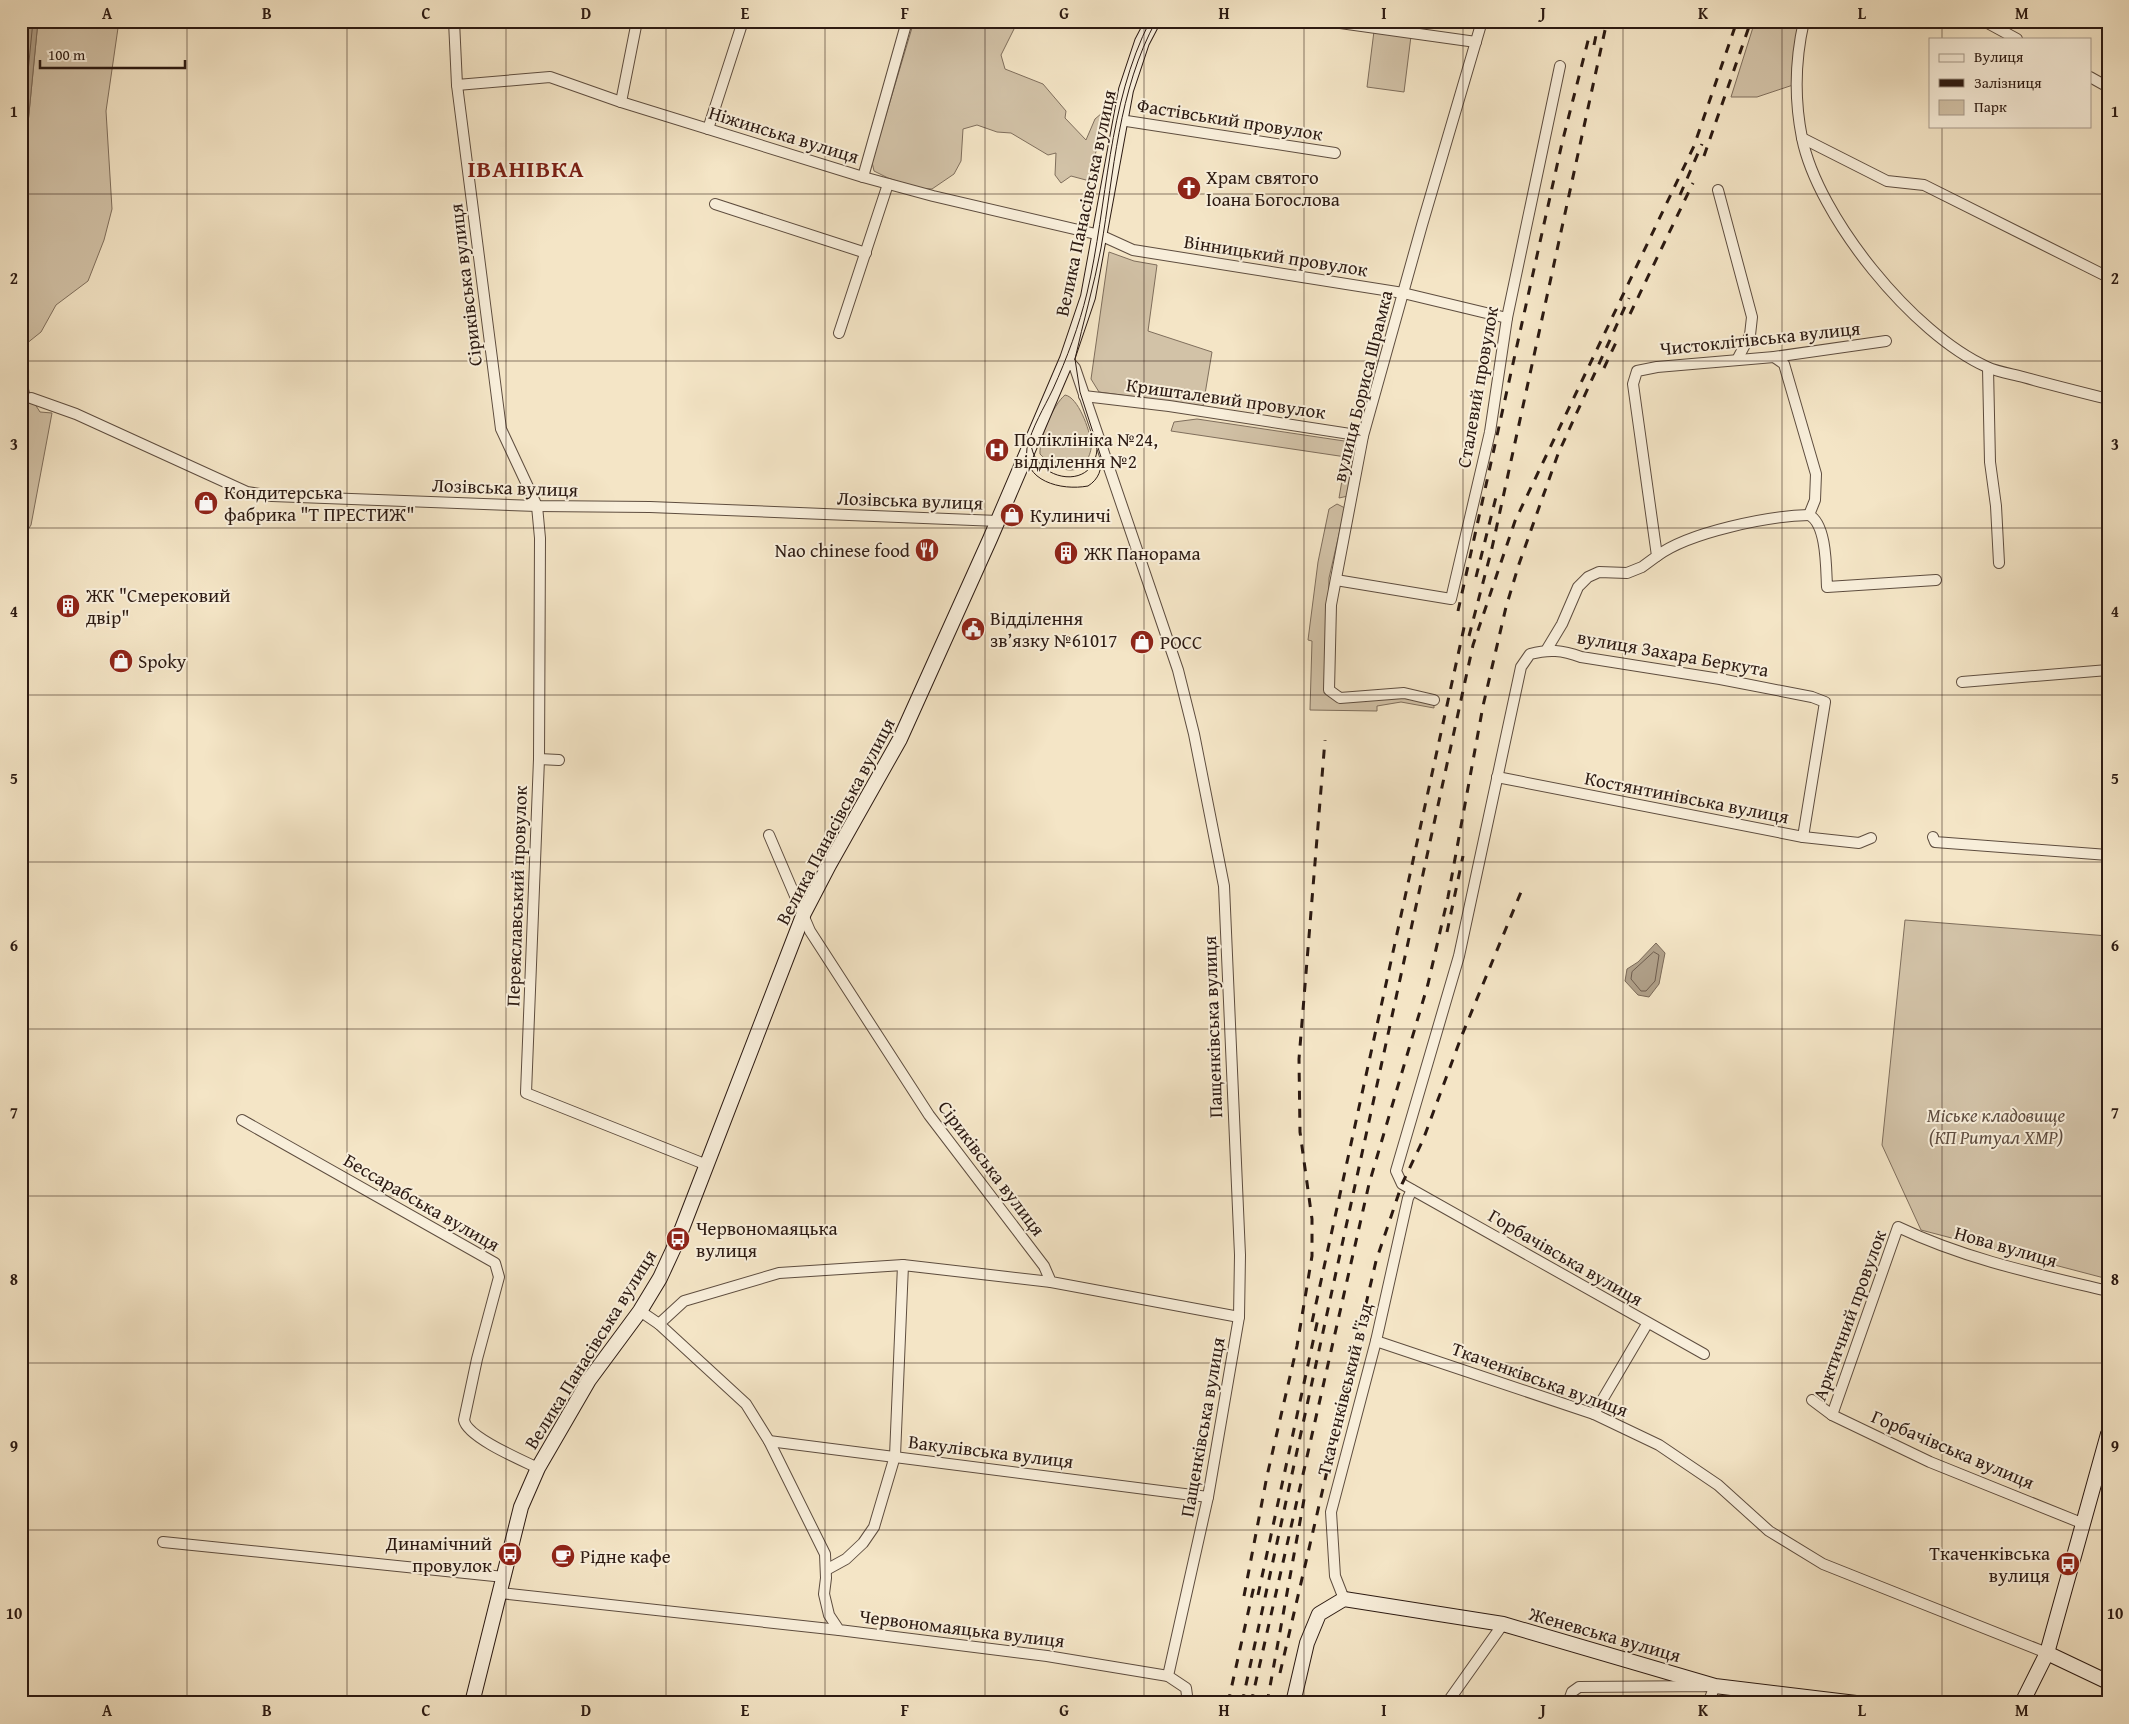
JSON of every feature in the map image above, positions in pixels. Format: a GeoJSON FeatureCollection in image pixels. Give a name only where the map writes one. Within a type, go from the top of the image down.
{"type":"FeatureCollection","features":[{"type":"Feature","properties":{"kind":"street","name":"Сіриківська вулиця"},"geometry":{"type":"LineString","coordinates":[[454,21],[457,85],[501,429],[537,506]]}},
{"type":"Feature","properties":{"kind":"street"},"geometry":{"type":"LineString","coordinates":[[621,102],[637,21]]}},
{"type":"Feature","properties":{"kind":"street"},"geometry":{"type":"LineString","coordinates":[[708,129],[743,21]]}},
{"type":"Feature","properties":{"kind":"street"},"geometry":{"type":"LineString","coordinates":[[863,177],[907,21]]}},
{"type":"Feature","properties":{"kind":"street","name":"Велика Панасівська вулиця"},"geometry":{"type":"LineString","coordinates":[[472,1703],[522,1507],[538,1468],[589,1380],[640,1311],[660,1278],[707,1165],[804,913],[900,740],[998,521],[1067,359],[1088,297],[1120,120],[1133,69],[1153,21]]}},
{"type":"Feature","properties":{"kind":"street"},"geometry":{"type":"LineString","coordinates":[[1326,21],[1476,42]]}},
{"type":"Feature","properties":{"kind":"street","name":"вулиця Бориса Шрамка"},"geometry":{"type":"LineString","coordinates":[[1434,700],[1404,693],[1340,698],[1329,690],[1331,605],[1363,436],[1482,21]]}},
{"type":"Feature","properties":{"kind":"street"},"geometry":{"type":"LineString","coordinates":[[1804,21],[1796,55],[1796,97],[1802,138],[1815,182],[1852,243],[1888,287],[1929,330],[1958,351],[1988,368],[2108,400]]}},
{"type":"Feature","properties":{"kind":"street"},"geometry":{"type":"LineString","coordinates":[[1984,21],[2015,38]]}},
{"type":"Feature","properties":{"kind":"street","name":"Сталевий провулок"},"geometry":{"type":"LineString","coordinates":[[1336,580],[1450,599],[1490,432],[1507,318],[1560,66]]}},
{"type":"Feature","properties":{"kind":"street","name":"Ніжинська вулиця"},"geometry":{"type":"LineString","coordinates":[[457,85],[550,77],[621,102],[863,177],[1100,235]]}},
{"type":"Feature","properties":{"kind":"street"},"geometry":{"type":"LineString","coordinates":[[2092,79],[2108,87]]}},
{"type":"Feature","properties":{"kind":"street","name":"Фастівський провулок"},"geometry":{"type":"LineString","coordinates":[[1120,120],[1335,153]]}},
{"type":"Feature","properties":{"kind":"street"},"geometry":{"type":"LineString","coordinates":[[1802,138],[1887,181],[1924,185],[2108,277]]}},
{"type":"Feature","properties":{"kind":"street"},"geometry":{"type":"LineString","coordinates":[[839,333],[888,184]]}},
{"type":"Feature","properties":{"kind":"street"},"geometry":{"type":"LineString","coordinates":[[1718,190],[1752,317],[1750,335],[1737,360]]}},
{"type":"Feature","properties":{"kind":"street"},"geometry":{"type":"LineString","coordinates":[[716,204],[866,253]]}},
{"type":"Feature","properties":{"kind":"street","name":"Вінницький провулок"},"geometry":{"type":"LineString","coordinates":[[1100,235],[1133,250],[1403,293],[1507,318]]}},
{"type":"Feature","properties":{"kind":"street","name":"Чистоклітівська вулиця"},"geometry":{"type":"LineString","coordinates":[[1657,556],[1633,384],[1637,371],[1657,367],[1774,357],[1886,340]]}},
{"type":"Feature","properties":{"kind":"street"},"geometry":{"type":"LineString","coordinates":[[1774,357],[1784,364],[1816,474],[1815,500],[1809,514]]}},
{"type":"Feature","properties":{"kind":"street","name":"Пащенківська вулиця"},"geometry":{"type":"LineString","coordinates":[[1067,359],[1075,368],[1178,670],[1194,734],[1224,886],[1240,1255],[1239,1317],[1208,1497],[1168,1676]]}},
{"type":"Feature","properties":{"kind":"street"},"geometry":{"type":"LineString","coordinates":[[1988,368],[1990,462],[1996,506],[1999,564]]}},
{"type":"Feature","properties":{"kind":"street","name":"Кришталевий провулок"},"geometry":{"type":"LineString","coordinates":[[1084,396],[1169,406],[1363,436]]}},
{"type":"Feature","properties":{"kind":"street","name":"Лозівська вулиця"},"geometry":{"type":"LineString","coordinates":[[31,398],[76,414],[247,492],[272,496],[537,506],[650,507],[998,521]]}},
{"type":"Feature","properties":{"kind":"street","name":"Переяславський провулок"},"geometry":{"type":"LineString","coordinates":[[537,506],[540,538],[539,759],[526,1093],[707,1165]]}},
{"type":"Feature","properties":{"kind":"street"},"geometry":{"type":"LineString","coordinates":[[1547,649],[1562,624],[1578,587],[1588,577],[1599,572],[1627,573],[1642,567],[1683,540],[1789,515],[1809,514],[1819,524],[1825,552],[1827,587],[1936,580]]}},
{"type":"Feature","properties":{"kind":"street","name":"Горбачівська вулиця"},"geometry":{"type":"LineString","coordinates":[[1547,649],[1530,654],[1521,667],[1459,956],[1396,1171],[1402,1184],[1412,1190],[1647,1324],[1704,1354]]}},
{"type":"Feature","properties":{"kind":"street","name":"вулиця Захара Беркута"},"geometry":{"type":"LineString","coordinates":[[1547,649],[1581,657],[1720,679],[1812,697],[1825,702],[1803,837]]}},
{"type":"Feature","properties":{"kind":"street"},"geometry":{"type":"LineString","coordinates":[[1962,682],[2108,670]]}},
{"type":"Feature","properties":{"kind":"street"},"geometry":{"type":"LineString","coordinates":[[539,759],[559,760]]}},
{"type":"Feature","properties":{"kind":"street","name":"Костянтинівська вулиця"},"geometry":{"type":"LineString","coordinates":[[1496,777],[1803,837],[1859,843],[1871,838]]}},
{"type":"Feature","properties":{"kind":"street","name":"Сіриківська вулиця"},"geometry":{"type":"LineString","coordinates":[[769,835],[810,930],[929,1115],[1044,1266],[1051,1282]]}},
{"type":"Feature","properties":{"kind":"street"},"geometry":{"type":"LineString","coordinates":[[1933,837],[1935,842],[2108,855]]}},
{"type":"Feature","properties":{"kind":"street","name":"Бессарабська вулиця"},"geometry":{"type":"LineString","coordinates":[[242,1120],[495,1263],[499,1277],[477,1359],[464,1420],[467,1428],[477,1436],[538,1468]]}},
{"type":"Feature","properties":{"kind":"street","name":"Ткаченківський в'їзд"},"geometry":{"type":"LineString","coordinates":[[1344,1599],[1334,1576],[1331,1512],[1376,1341],[1408,1198],[1412,1190]]}},
{"type":"Feature","properties":{"kind":"street","name":"Нова вулиця"},"geometry":{"type":"LineString","coordinates":[[1898,1227],[1931,1242],[2016,1270],[2108,1291]]}},
{"type":"Feature","properties":{"kind":"street","name":"Арктичний провулок"},"geometry":{"type":"LineString","coordinates":[[1832,1415],[1898,1227]]}},
{"type":"Feature","properties":{"kind":"street"},"geometry":{"type":"LineString","coordinates":[[659,1324],[684,1301],[779,1273],[903,1265],[1051,1282],[1239,1317]]}},
{"type":"Feature","properties":{"kind":"street"},"geometry":{"type":"LineString","coordinates":[[826,1570],[846,1560],[863,1543],[874,1527],[895,1456],[903,1265]]}},
{"type":"Feature","properties":{"kind":"street","name":"Червономаяцька вулиця"},"geometry":{"type":"LineString","coordinates":[[640,1311],[659,1324],[746,1404],[769,1441],[825,1554],[824,1594],[829,1615],[838,1630],[1047,1656],[1168,1676]]}},
{"type":"Feature","properties":{"kind":"street"},"geometry":{"type":"LineString","coordinates":[[1594,1414],[1647,1324]]}},
{"type":"Feature","properties":{"kind":"street","name":"Ткаченківська вулиця"},"geometry":{"type":"LineString","coordinates":[[1376,1341],[1594,1414],[1660,1445],[1718,1484],[1769,1531],[1823,1564],[2047,1653],[2108,1682]]}},
{"type":"Feature","properties":{"kind":"street","name":"Горбачівська вулиця"},"geometry":{"type":"LineString","coordinates":[[1812,1400],[1832,1415],[1930,1462],[2084,1524]]}},
{"type":"Feature","properties":{"kind":"street"},"geometry":{"type":"LineString","coordinates":[[2022,1703],[2047,1653],[2108,1434]]}},
{"type":"Feature","properties":{"kind":"street","name":"Вакулівська вулиця"},"geometry":{"type":"LineString","coordinates":[[769,1441],[1208,1497]]}},
{"type":"Feature","properties":{"kind":"street"},"geometry":{"type":"LineString","coordinates":[[163,1542],[504,1577]]}},
{"type":"Feature","properties":{"kind":"street"},"geometry":{"type":"LineString","coordinates":[[500,1592],[838,1630]]}},
{"type":"Feature","properties":{"kind":"street"},"geometry":{"type":"LineString","coordinates":[[1293,1703],[1307,1643],[1319,1614],[1344,1599]]}},
{"type":"Feature","properties":{"kind":"street","name":"Женевська вулиця"},"geometry":{"type":"LineString","coordinates":[[1344,1599],[1503,1624],[1715,1686],[1856,1703]]}},
{"type":"Feature","properties":{"kind":"street"},"geometry":{"type":"LineString","coordinates":[[1447,1703],[1503,1624]]}},
{"type":"Feature","properties":{"kind":"street"},"geometry":{"type":"LineString","coordinates":[[1168,1676],[1186,1688],[1188,1703]]}},
{"type":"Feature","properties":{"kind":"street"},"geometry":{"type":"LineString","coordinates":[[1568,1703],[1572,1692],[1579,1687],[1715,1686],[1708,1703]]}},
{"type":"Feature","properties":{"kind":"green space"},"geometry":{"type":"Polygon","coordinates":[[[38,21],[119,21],[106,111],[112,209],[104,240],[88,281],[56,305],[41,332],[21,348],[21,195],[38,21]]]}},
{"type":"Feature","properties":{"kind":"green space"},"geometry":{"type":"Polygon","coordinates":[[[914,21],[1013,21],[1015,27],[1001,55],[1005,69],[1043,84],[1066,111],[1065,118],[1086,140],[1095,119],[1102,113],[1092,176],[1086,180],[1071,176],[1061,183],[1055,175],[1056,153],[1048,155],[1011,133],[997,132],[977,125],[963,129],[961,161],[954,174],[932,189],[917,188],[874,171],[872,162],[914,21]]]}},
{"type":"Feature","properties":{"kind":"green space"},"geometry":{"type":"Polygon","coordinates":[[[1755,21],[1804,21],[1796,84],[1757,97],[1731,97],[1755,21]]]}},
{"type":"Feature","properties":{"kind":"green space"},"geometry":{"type":"Polygon","coordinates":[[[1374,31],[1411,36],[1404,92],[1367,87],[1374,31]]]}},
{"type":"Feature","properties":{"kind":"green space"},"geometry":{"type":"Polygon","coordinates":[[[1109,252],[1134,261],[1157,265],[1148,331],[1212,352],[1203,406],[1099,392],[1091,379],[1109,252]]]}},
{"type":"Feature","properties":{"kind":"green space"},"geometry":{"type":"Polygon","coordinates":[[[21,362],[31,398],[40,412],[52,413],[31,525],[21,540],[21,362]]]}},
{"type":"Feature","properties":{"kind":"green space"},"geometry":{"type":"Polygon","coordinates":[[[1065,395],[1070,397],[1079,408],[1088,430],[1091,445],[1088,458],[1083,465],[1071,470],[1057,467],[1040,454],[1042,439],[1048,422],[1056,406],[1065,395]]]}},
{"type":"Feature","properties":{"kind":"green space"},"geometry":{"type":"Polygon","coordinates":[[[1197,419],[1351,442],[1356,450],[1348,496],[1339,498],[1346,457],[1171,431],[1174,422],[1197,419]]]}},
{"type":"Feature","properties":{"kind":"green space"},"geometry":{"type":"Polygon","coordinates":[[[1337,504],[1345,508],[1329,578],[1327,692],[1339,703],[1404,695],[1434,703],[1434,708],[1401,702],[1377,706],[1377,711],[1310,710],[1312,641],[1308,640],[1318,562],[1329,509],[1337,504]]]}},
{"type":"Feature","properties":{"kind":"green space"},"geometry":{"type":"Polygon","coordinates":[[[21,550],[28,562],[25,600],[21,607],[21,550]]]}},
{"type":"Feature","properties":{"kind":"green space","name":"Міське кладовище (КП Ритуал ХМР)"},"geometry":{"type":"Polygon","coordinates":[[[1905,920],[2108,936],[2108,1279],[1921,1230],[1882,1145],[1905,920]]]}},
{"type":"Feature","properties":{"kind":"water"},"geometry":{"type":"Polygon","coordinates":[[[21,21],[38,21],[21,195],[21,21]]]}},
{"type":"Feature","properties":{"kind":"water"},"geometry":{"type":"Polygon","coordinates":[[[1656,943],[1665,953],[1659,984],[1649,997],[1638,995],[1625,981],[1627,969],[1638,962],[1656,943]]]}},
{"type":"Feature","properties":{"kind":"tram line"},"geometry":{"type":"LineString","coordinates":[[1150,21],[1136,53],[1125,86],[1117,120],[1094,259],[1084,305],[1063,366],[1035,425],[1027,448],[1027,459],[1031,469],[1037,476],[1045,481],[1066,487],[1088,486],[1097,477],[1101,466],[1101,457],[1080,392],[1075,359],[1101,248],[1125,103],[1143,47],[1156,21]]}},
{"type":"Feature","properties":{"kind":"tram line"},"geometry":{"type":"LineString","coordinates":[[1031,443],[1034,456],[1042,466],[1052,473],[1063,476],[1075,476],[1085,472],[1093,464],[1097,450]]}},
{"type":"Feature","properties":{"kind":"railway"},"geometry":{"type":"LineString","coordinates":[[1594,45],[1599,21]]}},
{"type":"Feature","properties":{"kind":"railway"},"geometry":{"type":"LineString","coordinates":[[1469,636],[1492,548],[1607,21]]}},
{"type":"Feature","properties":{"kind":"railway"},"geometry":{"type":"LineString","coordinates":[[1242,1703],[1473,645],[1515,521],[1694,146],[1737,21]]}},
{"type":"Feature","properties":{"kind":"railway"},"geometry":{"type":"LineString","coordinates":[[1704,156],[1751,21]]}},
{"type":"Feature","properties":{"kind":"railway"},"geometry":{"type":"LineString","coordinates":[[1458,611],[1562,143],[1590,33]]}},
{"type":"Feature","properties":{"kind":"railway"},"geometry":{"type":"LineString","coordinates":[[1680,195],[1702,144]]}},
{"type":"Feature","properties":{"kind":"railway"},"geometry":{"type":"LineString","coordinates":[[1630,314],[1693,183]]}},
{"type":"Feature","properties":{"kind":"railway"},"geometry":{"type":"LineString","coordinates":[[1251,1703],[1369,1184],[1428,984],[1448,897],[1483,706],[1506,607],[1519,564],[1558,454],[1629,298]]}},
{"type":"Feature","properties":{"kind":"railway"},"geometry":{"type":"LineString","coordinates":[[1604,368],[1619,336]]}},
{"type":"Feature","properties":{"kind":"railway"},"geometry":{"type":"LineString","coordinates":[[1476,577],[1496,497]]}},
{"type":"Feature","properties":{"kind":"railway"},"geometry":{"type":"LineString","coordinates":[[1312,1322],[1465,623]]}},
{"type":"Feature","properties":{"kind":"railway"},"geometry":{"type":"LineString","coordinates":[[1244,1596],[1267,1476],[1297,1346],[1312,1256],[1312,1219],[1300,1132],[1299,1059],[1325,740]]}},
{"type":"Feature","properties":{"kind":"railway"},"geometry":{"type":"LineString","coordinates":[[1447,932],[1463,856]]}},
{"type":"Feature","properties":{"kind":"railway"},"geometry":{"type":"LineString","coordinates":[[1280,1673],[1376,1261],[1402,1184],[1423,1140],[1462,1035],[1521,892]]}},
{"type":"Feature","properties":{"kind":"railway"},"geometry":{"type":"LineString","coordinates":[[1258,1595],[1319,1314]]}},
{"type":"Feature","properties":{"kind":"railway"},"geometry":{"type":"LineString","coordinates":[[1267,1703],[1305,1494]]}},
{"type":"Feature","properties":{"kind":"railway"},"geometry":{"type":"LineString","coordinates":[[1228,1703],[1254,1586]]}},
{"type":"Feature","properties":{"kind":"place","name":"Храм святого Іоана Богослова"},"geometry":{"type":"Point","coordinates":[1189,188]}},
{"type":"Feature","properties":{"kind":"place","name":"Поліклініка №24, відділення №2"},"geometry":{"type":"Point","coordinates":[997,450]}},
{"type":"Feature","properties":{"kind":"place","name":"Кондитерська фабрика \"Т ПРЕСТИЖ\""},"geometry":{"type":"Point","coordinates":[206,503]}},
{"type":"Feature","properties":{"kind":"place","name":"Кулиничі"},"geometry":{"type":"Point","coordinates":[1012,515]}},
{"type":"Feature","properties":{"kind":"place","name":"Nao chinese food"},"geometry":{"type":"Point","coordinates":[927,550]}},
{"type":"Feature","properties":{"kind":"place","name":"ЖК Панорама"},"geometry":{"type":"Point","coordinates":[1066,553]}},
{"type":"Feature","properties":{"kind":"place","name":"ЖК \"Смерековий двір\""},"geometry":{"type":"Point","coordinates":[68,606]}},
{"type":"Feature","properties":{"kind":"place","name":"Відділення зв’язку №61017"},"geometry":{"type":"Point","coordinates":[973,629]}},
{"type":"Feature","properties":{"kind":"place","name":"РОСС"},"geometry":{"type":"Point","coordinates":[1142,642]}},
{"type":"Feature","properties":{"kind":"place","name":"Spoky"},"geometry":{"type":"Point","coordinates":[121,661]}},
{"type":"Feature","properties":{"kind":"place","name":"Червономаяцька вулиця"},"geometry":{"type":"Point","coordinates":[678,1239]}},
{"type":"Feature","properties":{"kind":"place","name":"Динамічний провулок"},"geometry":{"type":"Point","coordinates":[510,1554]}},
{"type":"Feature","properties":{"kind":"place","name":"Рідне кафе"},"geometry":{"type":"Point","coordinates":[563,1556]}},
{"type":"Feature","properties":{"kind":"place","name":"Ткаченківська вулиця"},"geometry":{"type":"Point","coordinates":[2068,1564]}},
{"type":"Feature","properties":{"kind":"district","name":"ІВАНІВКА"},"geometry":{"type":"Point","coordinates":[526,168]}}]}
